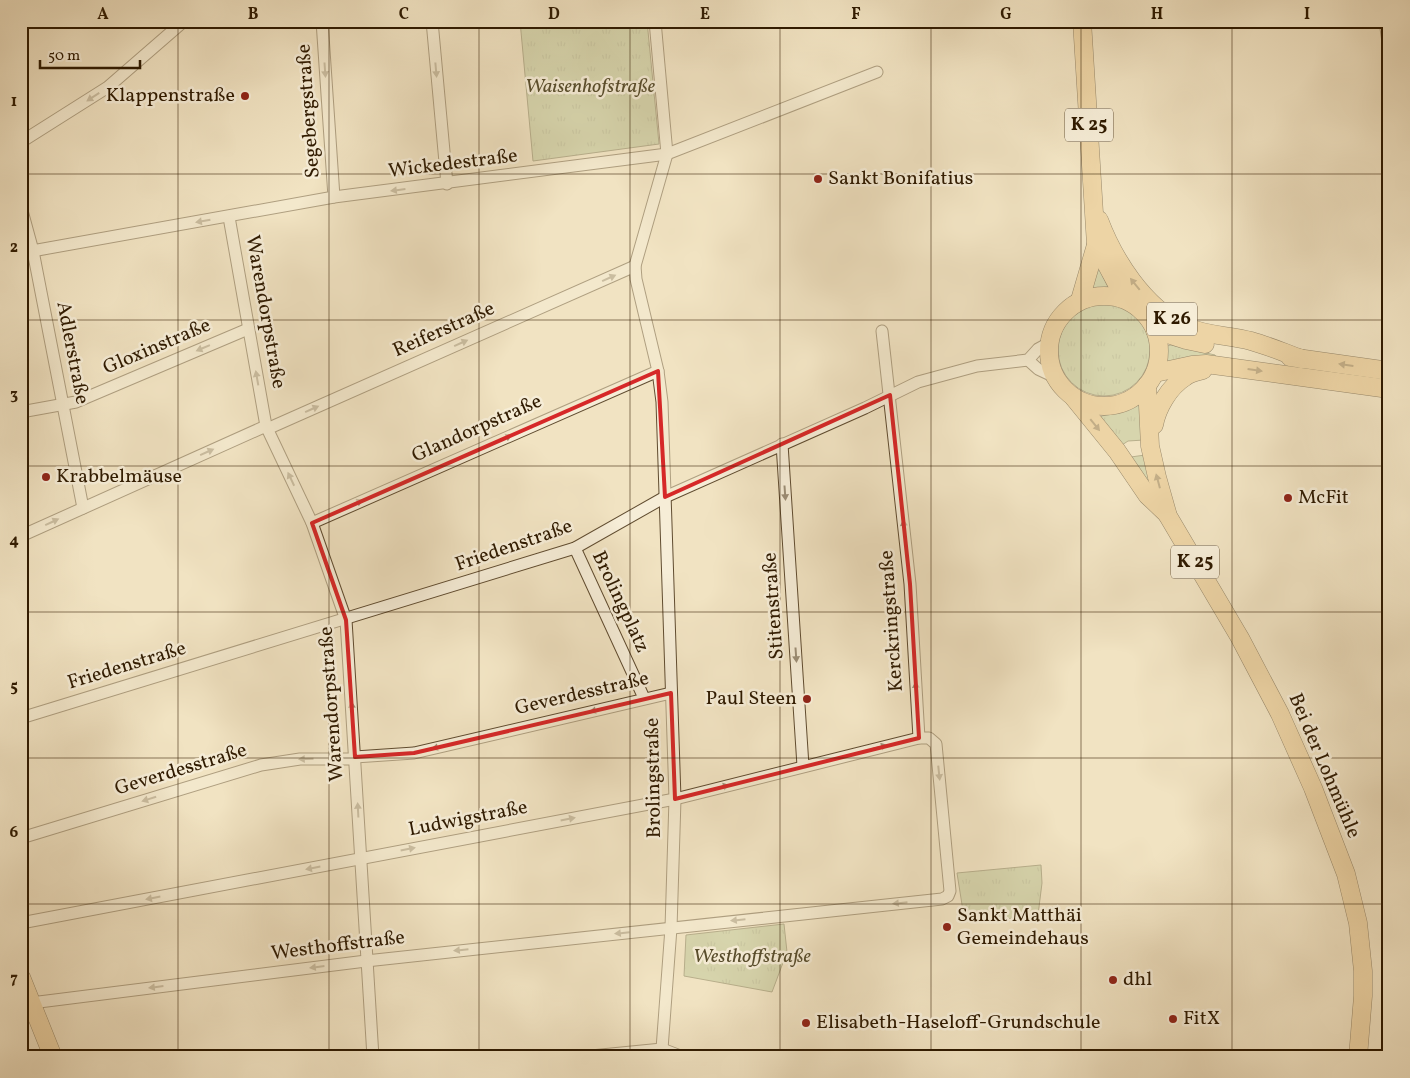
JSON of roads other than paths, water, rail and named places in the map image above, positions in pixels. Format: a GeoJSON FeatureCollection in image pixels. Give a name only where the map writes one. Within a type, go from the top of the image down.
{"type":"FeatureCollection","features":[{"type":"Feature","properties":{"kind":"main road","name":"K 25"},"geometry":{"type":"LineString","coordinates":[[1080,300],[1096,245],[1082,21]]}},
{"type":"Feature","properties":{"kind":"main road","name":"K 26"},"geometry":{"type":"LineString","coordinates":[[1094,209],[1107,242],[1125,272],[1143,294],[1167,315],[1183,326],[1206,334],[1251,341],[1302,359]]}},
{"type":"Feature","properties":{"kind":"main road","name":"K 25"},"geometry":{"type":"LineString","coordinates":[[1096,245],[1125,299]]}},
{"type":"Feature","properties":{"kind":"main road"},"geometry":{"type":"LineString","coordinates":[[1108,295],[1125,299],[1138,306],[1146,314],[1155,330],[1159,343],[1159,354],[1151,379],[1132,399],[1114,405],[1096,406],[1084,403],[1074,398],[1060,385],[1055,377],[1049,358],[1049,343],[1057,321],[1066,310],[1080,300],[1108,295]]}},
{"type":"Feature","properties":{"kind":"main road","name":"K 26"},"geometry":{"type":"LineString","coordinates":[[1155,330],[1186,340],[1227,348],[1389,371]]}},
{"type":"Feature","properties":{"kind":"main road","name":"K 26"},"geometry":{"type":"LineString","coordinates":[[1151,379],[1192,365],[1206,364],[1389,389]]}},
{"type":"Feature","properties":{"kind":"main road","name":"K 25"},"geometry":{"type":"LineString","coordinates":[[1150,446],[1156,413],[1169,391],[1185,377],[1210,368],[1228,366]]}},
{"type":"Feature","properties":{"kind":"main road","name":"Bei der Lohmühle"},"geometry":{"type":"LineString","coordinates":[[1151,379],[1150,446],[1156,477],[1168,516],[1258,670],[1304,767],[1340,856],[1352,896],[1361,945],[1364,996],[1358,1057]]}},
{"type":"Feature","properties":{"kind":"main road","name":"Bei der Lohmühle"},"geometry":{"type":"LineString","coordinates":[[1074,398],[1117,451],[1147,495],[1168,516]]}},
{"type":"Feature","properties":{"kind":"main road"},"geometry":{"type":"LineString","coordinates":[[21,977],[53,1057]]}},
{"type":"Feature","properties":{"kind":"street"},"geometry":{"type":"LineString","coordinates":[[21,142],[108,87],[184,21]]}},
{"type":"Feature","properties":{"kind":"street","name":"Segebergstraße"},"geometry":{"type":"LineString","coordinates":[[322,21],[334,197]]}},
{"type":"Feature","properties":{"kind":"street"},"geometry":{"type":"LineString","coordinates":[[432,21],[447,184]]}},
{"type":"Feature","properties":{"kind":"street"},"geometry":{"type":"LineString","coordinates":[[655,21],[667,154],[635,266],[636,279],[658,371],[662,402],[665,497]]}},
{"type":"Feature","properties":{"kind":"street"},"geometry":{"type":"LineString","coordinates":[[1386,21],[1389,49]]}},
{"type":"Feature","properties":{"kind":"street","name":"Wickedestraße"},"geometry":{"type":"LineString","coordinates":[[27,252],[334,197],[447,184],[667,154],[877,72]]}},
{"type":"Feature","properties":{"kind":"street","name":"Adlerstraße"},"geometry":{"type":"LineString","coordinates":[[21,207],[27,252],[64,405],[83,508]]}},
{"type":"Feature","properties":{"kind":"street","name":"Warendorpstraße"},"geometry":{"type":"LineString","coordinates":[[228,217],[267,428],[312,523],[346,620],[373,1057]]}},
{"type":"Feature","properties":{"kind":"street","name":"Reiferstraße"},"geometry":{"type":"LineString","coordinates":[[21,536],[635,266]]}},
{"type":"Feature","properties":{"kind":"street","name":"Gloxinstraße"},"geometry":{"type":"LineString","coordinates":[[21,412],[76,402],[248,329]]}},
{"type":"Feature","properties":{"kind":"street","name":"Kerckringstraße"},"geometry":{"type":"LineString","coordinates":[[882,331],[910,584],[919,738]]}},
{"type":"Feature","properties":{"kind":"street"},"geometry":{"type":"LineString","coordinates":[[1049,343],[1038,349],[1028,360],[1038,369],[1055,377]]}},
{"type":"Feature","properties":{"kind":"street","name":"Friedenstraße"},"geometry":{"type":"LineString","coordinates":[[21,718],[319,626],[346,620],[575,548],[665,497],[918,382],[977,366],[1028,360]]}},
{"type":"Feature","properties":{"kind":"street","name":"Glandorpstraße"},"geometry":{"type":"LineString","coordinates":[[312,523],[658,371]]}},
{"type":"Feature","properties":{"kind":"street","name":"Stitenstraße"},"geometry":{"type":"LineString","coordinates":[[782,444],[803,766]]}},
{"type":"Feature","properties":{"kind":"street","name":"Brolingstraße"},"geometry":{"type":"LineString","coordinates":[[661,1053],[671,928],[675,798],[665,497]]}},
{"type":"Feature","properties":{"kind":"street","name":"Brolingplatz"},"geometry":{"type":"LineString","coordinates":[[575,548],[644,698]]}},
{"type":"Feature","properties":{"kind":"street","name":"Geverdesstraße"},"geometry":{"type":"LineString","coordinates":[[21,838],[261,765],[300,759],[355,758],[414,753],[671,693]]}},
{"type":"Feature","properties":{"kind":"street","name":"Ludwigstraße"},"geometry":{"type":"LineString","coordinates":[[21,923],[675,798],[919,738]]}},
{"type":"Feature","properties":{"kind":"street","name":"Westhoffstraße"},"geometry":{"type":"LineString","coordinates":[[32,1004],[366,961],[942,899],[948,896],[950,891],[936,744],[929,738],[919,738]]}},
{"type":"Feature","properties":{"kind":"street"},"geometry":{"type":"LineString","coordinates":[[581,1057],[661,1053],[683,1057]]}},
{"type":"Feature","properties":{"kind":"place","name":"Klappenstraße"},"geometry":{"type":"Point","coordinates":[245,96]}},
{"type":"Feature","properties":{"kind":"place","name":"Sankt Bonifatius"},"geometry":{"type":"Point","coordinates":[818,179]}},
{"type":"Feature","properties":{"kind":"place","name":"Krabbelmäuse"},"geometry":{"type":"Point","coordinates":[46,477]}},
{"type":"Feature","properties":{"kind":"place","name":"McFit"},"geometry":{"type":"Point","coordinates":[1288,498]}},
{"type":"Feature","properties":{"kind":"place","name":"Paul Steen"},"geometry":{"type":"Point","coordinates":[807,699]}},
{"type":"Feature","properties":{"kind":"place","name":"Sankt Matthäi Gemeindehaus"},"geometry":{"type":"Point","coordinates":[947,927]}},
{"type":"Feature","properties":{"kind":"place","name":"dhl"},"geometry":{"type":"Point","coordinates":[1113,980]}},
{"type":"Feature","properties":{"kind":"place","name":"FitX"},"geometry":{"type":"Point","coordinates":[1173,1019]}},
{"type":"Feature","properties":{"kind":"place","name":"Elisabeth-Haseloff-Grundschule"},"geometry":{"type":"Point","coordinates":[806,1023]}},
{"type":"Feature","properties":{"kind":"park label","name":"Waisenhofstraße"},"geometry":{"type":"Point","coordinates":[590,87]}}]}
